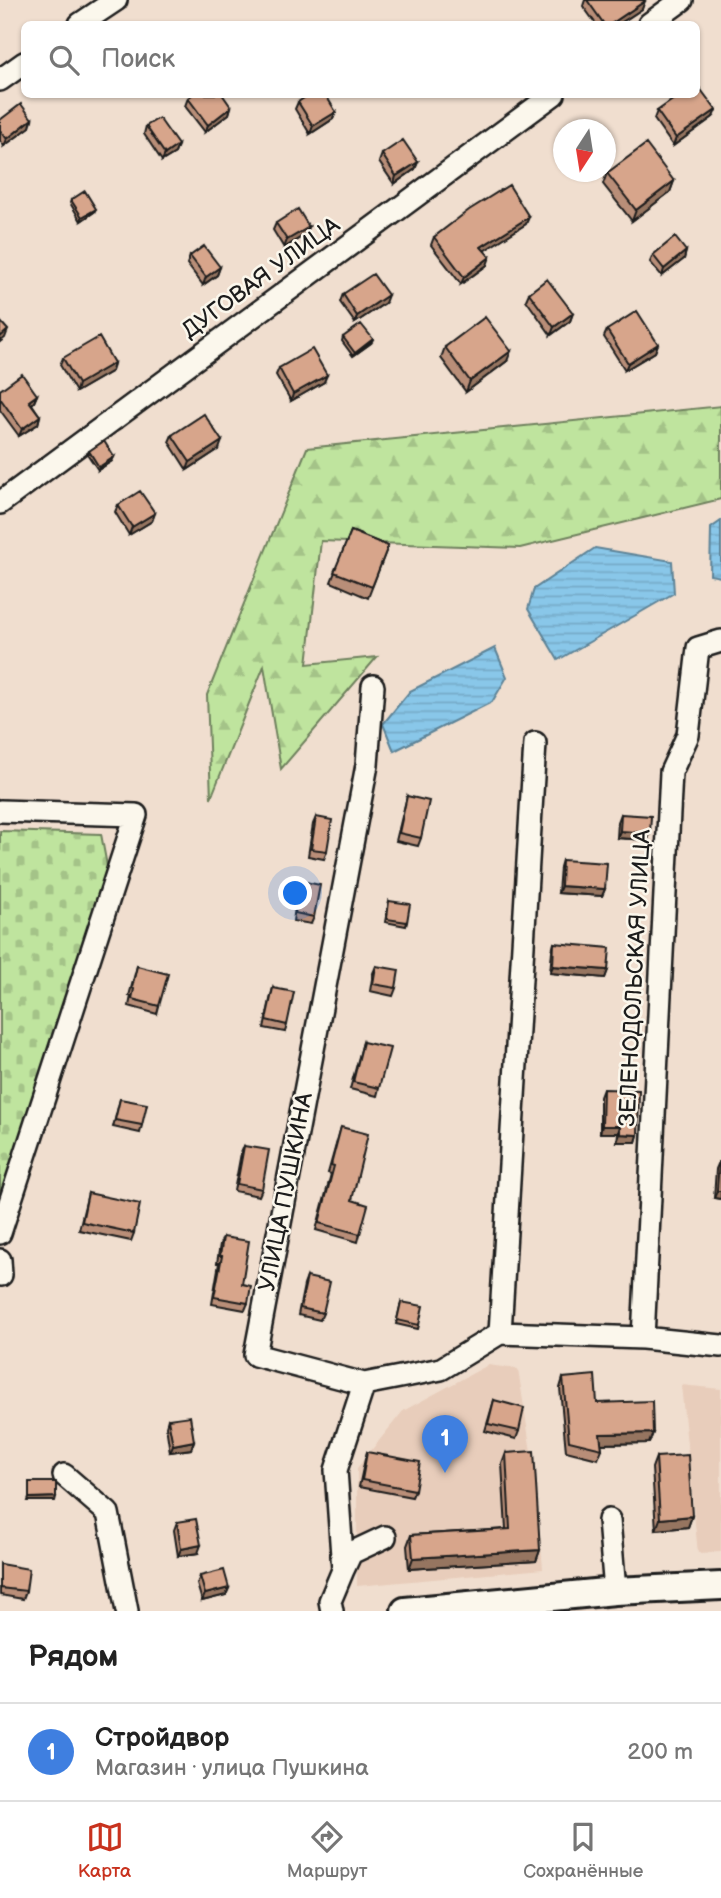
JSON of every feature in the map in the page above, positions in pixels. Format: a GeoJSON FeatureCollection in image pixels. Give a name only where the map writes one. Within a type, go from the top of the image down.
{"type":"FeatureCollection","features":[{"type":"Feature","properties":{"kind":"main road"},"geometry":{"type":"LineString","coordinates":[[405,1611],[615,1591],[721,1586]]}},
{"type":"Feature","properties":{"kind":"street"},"geometry":{"type":"LineString","coordinates":[[84,21],[116,0]]}},
{"type":"Feature","properties":{"kind":"street"},"geometry":{"type":"LineString","coordinates":[[653,21],[682,0]]}},
{"type":"Feature","properties":{"kind":"street"},"geometry":{"type":"LineString","coordinates":[[0,80],[21,65]]}},
{"type":"Feature","properties":{"kind":"street","name":"ДУГОВАЯ УЛИЦА"},"geometry":{"type":"LineString","coordinates":[[0,503],[549,98]]}},
{"type":"Feature","properties":{"kind":"street","name":"ЗЕЛЕНОДОЛЬСКАЯ УЛИЦА"},"geometry":{"type":"LineString","coordinates":[[643,1338],[671,772],[688,735],[698,648],[721,642]]}},
{"type":"Feature","properties":{"kind":"street","name":"УЛИЦА ПУШКИНА"},"geometry":{"type":"LineString","coordinates":[[364,1384],[255,1355],[368,765],[373,686]]}},
{"type":"Feature","properties":{"kind":"street"},"geometry":{"type":"LineString","coordinates":[[500,1333],[535,743]]}},
{"type":"Feature","properties":{"kind":"street"},"geometry":{"type":"LineString","coordinates":[[0,811],[136,815],[0,1233]]}},
{"type":"Feature","properties":{"kind":"street"},"geometry":{"type":"LineString","coordinates":[[343,1570],[336,1470],[364,1384],[441,1370],[500,1333],[643,1338],[721,1346]]}},
{"type":"Feature","properties":{"kind":"street"},"geometry":{"type":"LineString","coordinates":[[64,1475],[108,1513],[127,1611]]}},
{"type":"Feature","properties":{"kind":"street"},"geometry":{"type":"LineString","coordinates":[[609,1520],[615,1591]]}},
{"type":"Feature","properties":{"kind":"street"},"geometry":{"type":"LineString","coordinates":[[332,1611],[330,1601],[351,1553],[385,1536]]}},
{"type":"Feature","properties":{"kind":"shaded area"},"geometry":{"type":"Polygon","coordinates":[[[488,1365],[518,1369],[535,1477],[543,1569],[357,1586],[357,1468],[403,1411],[488,1365]]]}},
{"type":"Feature","properties":{"kind":"shaded area"},"geometry":{"type":"Polygon","coordinates":[[[681,1385],[721,1389],[721,1552],[698,1553],[681,1385]]]}},
{"type":"Feature","properties":{"kind":"green space"},"geometry":{"type":"Polygon","coordinates":[[[721,406],[721,499],[520,548],[321,541],[307,664],[377,657],[281,769],[264,666],[211,798],[207,695],[307,448],[721,406]]]}},
{"type":"Feature","properties":{"kind":"green space"},"geometry":{"type":"Polygon","coordinates":[[[0,831],[101,834],[108,871],[0,1225],[0,831]]]}},
{"type":"Feature","properties":{"kind":"water"},"geometry":{"type":"Polygon","coordinates":[[[721,521],[721,577],[710,575],[711,528],[721,521]]]}},
{"type":"Feature","properties":{"kind":"water"},"geometry":{"type":"Polygon","coordinates":[[[595,548],[672,561],[674,593],[558,660],[528,609],[534,589],[595,548]]]}},
{"type":"Feature","properties":{"kind":"water"},"geometry":{"type":"Polygon","coordinates":[[[495,648],[507,677],[492,702],[394,751],[383,724],[410,691],[495,648]]]}},
{"type":"Feature","properties":{"kind":"building"},"geometry":{"type":"Polygon","coordinates":[[[587,0],[645,1],[615,21],[602,21],[587,0]]]}},
{"type":"Feature","properties":{"kind":"building"},"geometry":{"type":"Polygon","coordinates":[[[700,88],[716,110],[676,138],[657,111],[675,98],[700,98],[700,88]]]}},
{"type":"Feature","properties":{"kind":"building"},"geometry":{"type":"Polygon","coordinates":[[[188,98],[225,98],[231,107],[208,125],[188,98]]]}},
{"type":"Feature","properties":{"kind":"building"},"geometry":{"type":"Polygon","coordinates":[[[304,98],[327,98],[336,112],[313,126],[298,102],[304,98]]]}},
{"type":"Feature","properties":{"kind":"building"},"geometry":{"type":"Polygon","coordinates":[[[21,104],[32,119],[7,139],[0,130],[0,120],[21,104]]]}},
{"type":"Feature","properties":{"kind":"building"},"geometry":{"type":"Polygon","coordinates":[[[159,118],[178,145],[165,154],[146,126],[159,118]]]}},
{"type":"Feature","properties":{"kind":"building"},"geometry":{"type":"Polygon","coordinates":[[[403,140],[418,162],[396,176],[382,154],[403,140]]]}},
{"type":"Feature","properties":{"kind":"building"},"geometry":{"type":"Polygon","coordinates":[[[646,144],[674,181],[636,210],[614,182],[616,166],[646,144]]]}},
{"type":"Feature","properties":{"kind":"building"},"geometry":{"type":"Polygon","coordinates":[[[509,185],[529,217],[481,247],[490,257],[464,277],[434,237],[469,210],[509,185]]]}},
{"type":"Feature","properties":{"kind":"building"},"geometry":{"type":"Polygon","coordinates":[[[85,191],[96,209],[82,217],[71,200],[85,191]]]}},
{"type":"Feature","properties":{"kind":"building"},"geometry":{"type":"Polygon","coordinates":[[[298,209],[309,227],[287,240],[276,223],[298,209]]]}},
{"type":"Feature","properties":{"kind":"building"},"geometry":{"type":"Polygon","coordinates":[[[675,237],[686,251],[664,269],[653,255],[675,237]]]}},
{"type":"Feature","properties":{"kind":"building"},"geometry":{"type":"Polygon","coordinates":[[[204,246],[220,267],[206,277],[190,256],[204,246]]]}},
{"type":"Feature","properties":{"kind":"building"},"geometry":{"type":"Polygon","coordinates":[[[373,274],[388,295],[357,316],[343,294],[373,274]]]}},
{"type":"Feature","properties":{"kind":"building"},"geometry":{"type":"Polygon","coordinates":[[[547,279],[573,313],[554,327],[529,293],[547,279]]]}},
{"type":"Feature","properties":{"kind":"building"},"geometry":{"type":"Polygon","coordinates":[[[637,311],[658,344],[628,363],[607,330],[637,311]]]}},
{"type":"Feature","properties":{"kind":"building"},"geometry":{"type":"Polygon","coordinates":[[[485,317],[511,351],[470,381],[445,347],[485,317]]]}},
{"type":"Feature","properties":{"kind":"building"},"geometry":{"type":"Polygon","coordinates":[[[0,321],[8,330],[0,337],[0,321]]]}},
{"type":"Feature","properties":{"kind":"building"},"geometry":{"type":"Polygon","coordinates":[[[361,324],[373,339],[355,353],[343,337],[361,324]]]}},
{"type":"Feature","properties":{"kind":"building"},"geometry":{"type":"Polygon","coordinates":[[[99,337],[114,363],[78,384],[63,358],[99,337]]]}},
{"type":"Feature","properties":{"kind":"building"},"geometry":{"type":"Polygon","coordinates":[[[312,349],[327,375],[293,394],[279,368],[312,349]]]}},
{"type":"Feature","properties":{"kind":"building"},"geometry":{"type":"Polygon","coordinates":[[[22,374],[37,395],[29,401],[40,416],[22,429],[0,398],[0,390],[22,374]]]}},
{"type":"Feature","properties":{"kind":"building"},"geometry":{"type":"Polygon","coordinates":[[[204,414],[222,441],[190,462],[172,435],[204,414]]]}},
{"type":"Feature","properties":{"kind":"building"},"geometry":{"type":"Polygon","coordinates":[[[104,441],[114,457],[99,467],[89,451],[104,441]]]}},
{"type":"Feature","properties":{"kind":"building"},"geometry":{"type":"Polygon","coordinates":[[[140,491],[155,513],[132,527],[118,505],[140,491]]]}},
{"type":"Feature","properties":{"kind":"building"},"geometry":{"type":"Polygon","coordinates":[[[351,531],[388,546],[372,587],[334,572],[351,531]]]}},
{"type":"Feature","properties":{"kind":"building"},"geometry":{"type":"Polygon","coordinates":[[[407,796],[429,801],[421,838],[399,833],[407,796]]]}},
{"type":"Feature","properties":{"kind":"building"},"geometry":{"type":"Polygon","coordinates":[[[621,814],[651,816],[650,833],[620,831],[621,814]]]}},
{"type":"Feature","properties":{"kind":"building"},"geometry":{"type":"Polygon","coordinates":[[[316,817],[332,820],[327,851],[311,849],[316,817]]]}},
{"type":"Feature","properties":{"kind":"building"},"geometry":{"type":"Polygon","coordinates":[[[562,860],[607,863],[605,889],[561,886],[562,860]]]}},
{"type":"Feature","properties":{"kind":"building"},"geometry":{"type":"Polygon","coordinates":[[[301,881],[320,885],[314,917],[295,913],[301,881]]]}},
{"type":"Feature","properties":{"kind":"building"},"geometry":{"type":"Polygon","coordinates":[[[389,901],[410,904],[407,922],[387,919],[389,901]]]}},
{"type":"Feature","properties":{"kind":"building"},"geometry":{"type":"Polygon","coordinates":[[[554,943],[610,948],[608,970],[553,966],[554,943]]]}},
{"type":"Feature","properties":{"kind":"building"},"geometry":{"type":"Polygon","coordinates":[[[137,966],[168,974],[159,1006],[132,999],[137,966]]]}},
{"type":"Feature","properties":{"kind":"building"},"geometry":{"type":"Polygon","coordinates":[[[376,966],[399,970],[396,988],[373,984],[376,966]]]}},
{"type":"Feature","properties":{"kind":"building"},"geometry":{"type":"Polygon","coordinates":[[[273,988],[294,992],[287,1025],[266,1020],[273,988]]]}},
{"type":"Feature","properties":{"kind":"building"},"geometry":{"type":"Polygon","coordinates":[[[363,1042],[390,1048],[379,1088],[353,1082],[363,1042]]]}},
{"type":"Feature","properties":{"kind":"building"},"geometry":{"type":"Polygon","coordinates":[[[603,1089],[639,1090],[638,1135],[620,1134],[620,1126],[602,1126],[603,1089]]]}},
{"type":"Feature","properties":{"kind":"building"},"geometry":{"type":"Polygon","coordinates":[[[120,1099],[147,1104],[142,1125],[115,1120],[120,1099]]]}},
{"type":"Feature","properties":{"kind":"building"},"geometry":{"type":"Polygon","coordinates":[[[341,1127],[368,1134],[352,1200],[368,1205],[360,1234],[319,1223],[341,1127]]]}},
{"type":"Feature","properties":{"kind":"building"},"geometry":{"type":"Polygon","coordinates":[[[244,1146],[269,1150],[262,1189],[237,1184],[244,1146]]]}},
{"type":"Feature","properties":{"kind":"building"},"geometry":{"type":"Polygon","coordinates":[[[719,1162],[721,1191],[717,1191],[719,1162]]]}},
{"type":"Feature","properties":{"kind":"building"},"geometry":{"type":"Polygon","coordinates":[[[88,1193],[140,1204],[134,1233],[82,1222],[88,1193]]]}},
{"type":"Feature","properties":{"kind":"building"},"geometry":{"type":"Polygon","coordinates":[[[223,1237],[249,1241],[242,1284],[251,1286],[248,1303],[214,1297],[223,1237]]]}},
{"type":"Feature","properties":{"kind":"building"},"geometry":{"type":"Polygon","coordinates":[[[307,1277],[330,1282],[323,1313],[300,1308],[307,1277]]]}},
{"type":"Feature","properties":{"kind":"building"},"geometry":{"type":"Polygon","coordinates":[[[401,1302],[423,1306],[419,1325],[397,1320],[401,1302]]]}},
{"type":"Feature","properties":{"kind":"building"},"geometry":{"type":"Polygon","coordinates":[[[595,1375],[597,1403],[652,1401],[653,1433],[600,1434],[602,1449],[569,1441],[563,1378],[595,1375]]]}},
{"type":"Feature","properties":{"kind":"building"},"geometry":{"type":"Polygon","coordinates":[[[494,1400],[524,1408],[519,1431],[488,1424],[494,1400]]]}},
{"type":"Feature","properties":{"kind":"building"},"geometry":{"type":"Polygon","coordinates":[[[190,1416],[194,1441],[173,1445],[168,1419],[190,1416]]]}},
{"type":"Feature","properties":{"kind":"building"},"geometry":{"type":"Polygon","coordinates":[[[534,1451],[540,1550],[413,1558],[411,1535],[510,1529],[506,1453],[534,1451]]]}},
{"type":"Feature","properties":{"kind":"building"},"geometry":{"type":"Polygon","coordinates":[[[367,1452],[420,1462],[415,1490],[362,1480],[367,1452]]]}},
{"type":"Feature","properties":{"kind":"building"},"geometry":{"type":"Polygon","coordinates":[[[688,1455],[692,1516],[660,1519],[656,1457],[688,1455]]]}},
{"type":"Feature","properties":{"kind":"building"},"geometry":{"type":"Polygon","coordinates":[[[29,1482],[56,1482],[56,1497],[29,1498],[29,1482]]]}},
{"type":"Feature","properties":{"kind":"building"},"geometry":{"type":"Polygon","coordinates":[[[196,1519],[201,1545],[181,1549],[177,1522],[196,1519]]]}},
{"type":"Feature","properties":{"kind":"building"},"geometry":{"type":"Polygon","coordinates":[[[0,1564],[29,1569],[26,1591],[0,1588],[0,1564]]]}},
{"type":"Feature","properties":{"kind":"building"},"geometry":{"type":"Polygon","coordinates":[[[224,1570],[229,1588],[205,1594],[200,1576],[224,1570]]]}},
{"type":"Feature","properties":{"kind":"place","name":"Стройдвор"},"geometry":{"type":"Point","coordinates":[445,1473]}}]}
